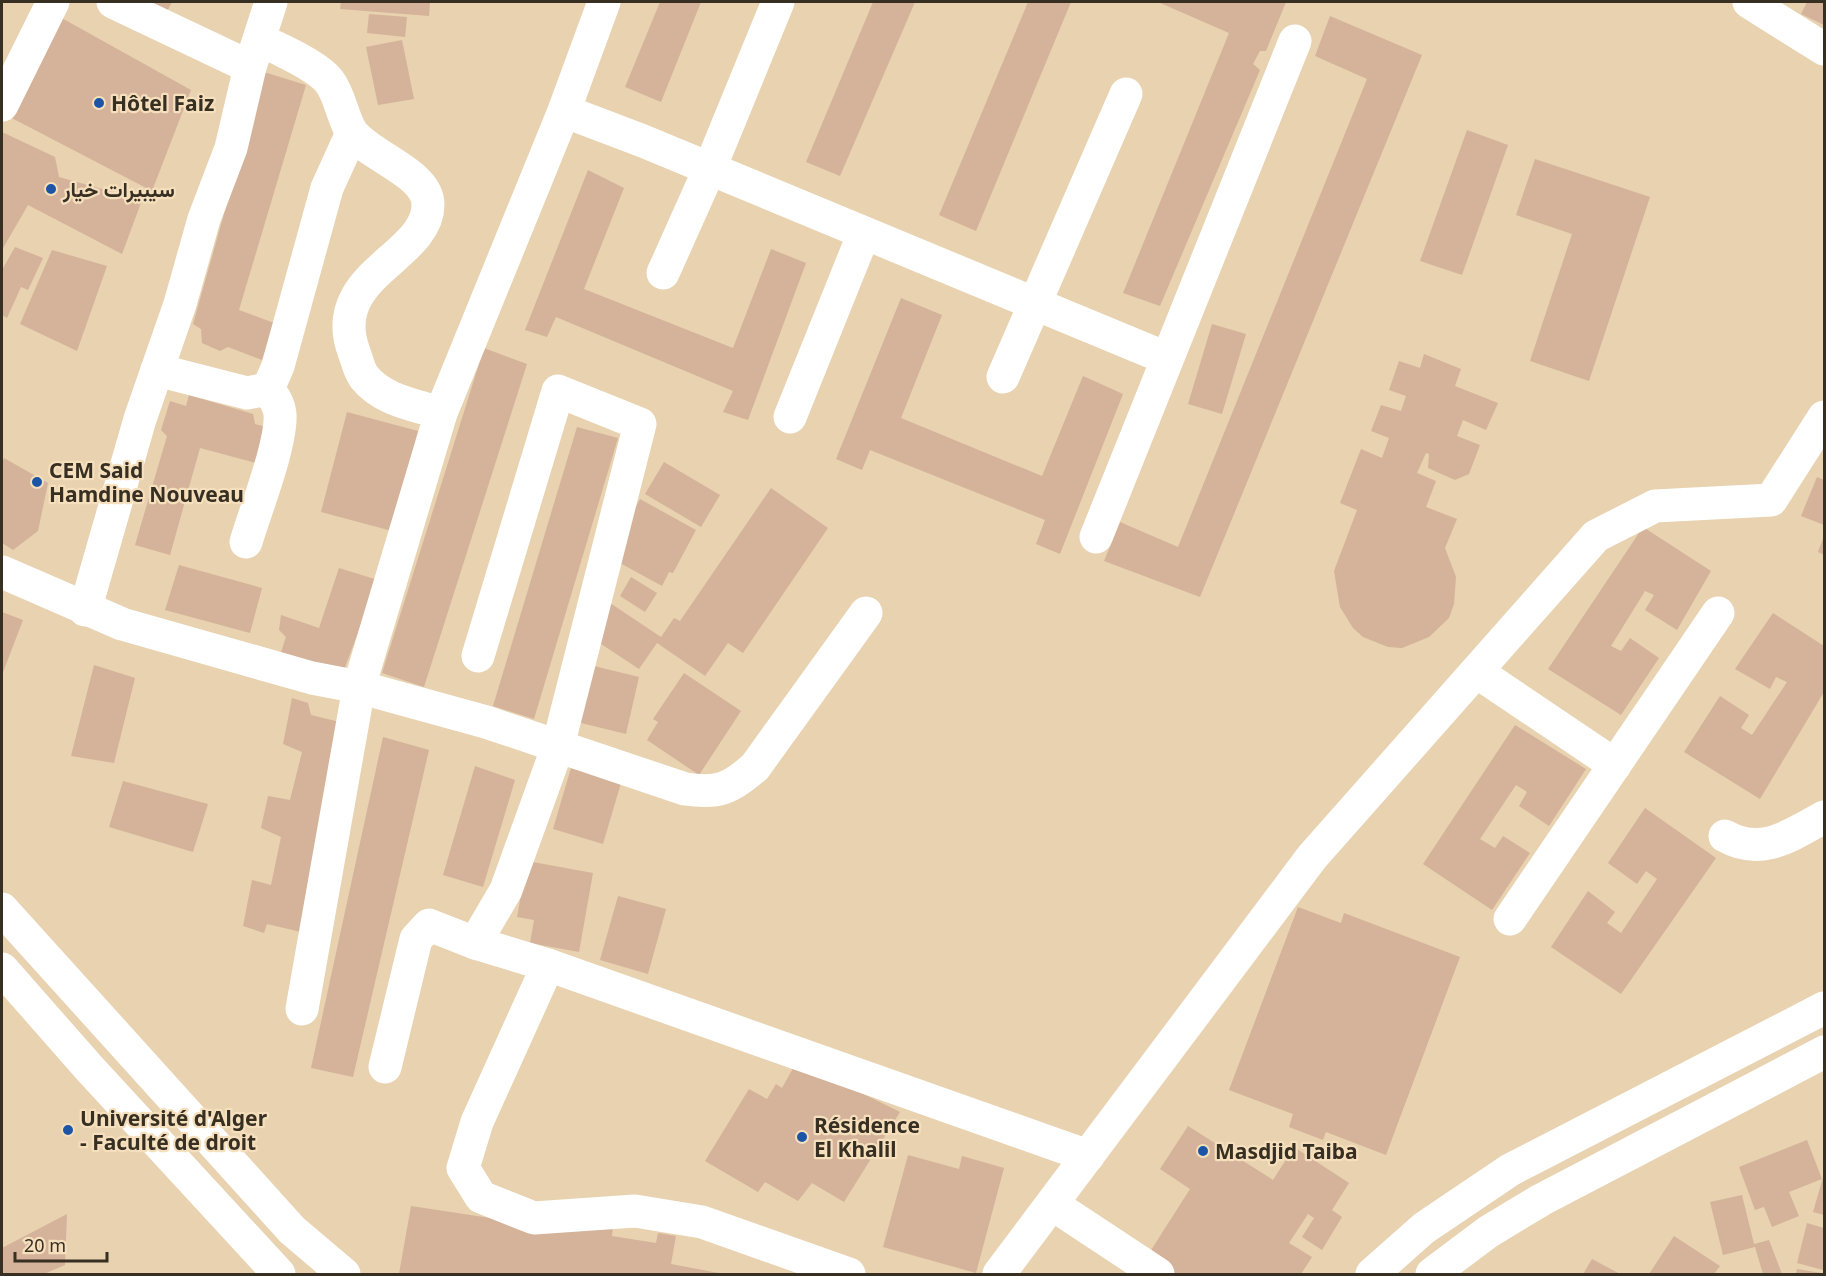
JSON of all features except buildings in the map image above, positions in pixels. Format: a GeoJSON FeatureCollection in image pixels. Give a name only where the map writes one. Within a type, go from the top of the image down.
{"type":"FeatureCollection","features":[{"type":"Feature","properties":{"kind":"street"},"geometry":{"type":"LineString","coordinates":[[2,105],[10,71],[53,2]]}},
{"type":"Feature","properties":{"kind":"street"},"geometry":{"type":"LineString","coordinates":[[112,2],[254,53],[286,51],[329,81],[352,133],[424,188],[428,205],[420,230],[360,291],[348,314],[352,346],[363,376],[383,395],[441,412]]}},
{"type":"Feature","properties":{"kind":"street"},"geometry":{"type":"LineString","coordinates":[[85,610],[131,449],[180,304],[204,219],[231,148],[254,53],[271,2]]}},
{"type":"Feature","properties":{"kind":"street"},"geometry":{"type":"LineString","coordinates":[[302,1009],[359,687],[441,412],[564,111],[603,2]]}},
{"type":"Feature","properties":{"kind":"street"},"geometry":{"type":"LineString","coordinates":[[663,273],[710,168],[778,2]]}},
{"type":"Feature","properties":{"kind":"street"},"geometry":{"type":"LineString","coordinates":[[1749,2],[1790,14],[1824,49]]}},
{"type":"Feature","properties":{"kind":"street"},"geometry":{"type":"LineString","coordinates":[[1096,537],[1295,41]]}},
{"type":"Feature","properties":{"kind":"street"},"geometry":{"type":"LineString","coordinates":[[1003,377],[1126,94]]}},
{"type":"Feature","properties":{"kind":"street"},"geometry":{"type":"LineString","coordinates":[[564,111],[710,168],[1035,306],[1166,358]]}},
{"type":"Feature","properties":{"kind":"street"},"geometry":{"type":"LineString","coordinates":[[268,390],[278,366],[327,188],[352,133]]}},
{"type":"Feature","properties":{"kind":"street"},"geometry":{"type":"LineString","coordinates":[[790,417],[864,233]]}},
{"type":"Feature","properties":{"kind":"street"},"geometry":{"type":"LineString","coordinates":[[157,370],[247,393],[268,390]]}},
{"type":"Feature","properties":{"kind":"street"},"geometry":{"type":"LineString","coordinates":[[246,542],[278,438],[280,415],[277,402],[268,390]]}},
{"type":"Feature","properties":{"kind":"street"},"geometry":{"type":"LineString","coordinates":[[475,943],[506,890],[558,746],[640,424],[558,391],[478,656]]}},
{"type":"Feature","properties":{"kind":"street"},"geometry":{"type":"LineString","coordinates":[[999,1275],[1312,857],[1596,536],[1655,506],[1771,500],[1824,417]]}},
{"type":"Feature","properties":{"kind":"street"},"geometry":{"type":"LineString","coordinates":[[2,572],[85,610],[122,624],[312,678],[359,687],[558,746],[685,789],[704,792],[737,783],[755,766],[866,613]]}},
{"type":"Feature","properties":{"kind":"street"},"geometry":{"type":"LineString","coordinates":[[1509,919],[1718,612]]}},
{"type":"Feature","properties":{"kind":"street"},"geometry":{"type":"LineString","coordinates":[[1477,672],[1614,765]]}},
{"type":"Feature","properties":{"kind":"street"},"geometry":{"type":"LineString","coordinates":[[1725,836],[1737,842],[1763,846],[1775,843],[1824,817]]}},
{"type":"Feature","properties":{"kind":"street"},"geometry":{"type":"LineString","coordinates":[[2,909],[292,1230],[344,1275]]}},
{"type":"Feature","properties":{"kind":"street"},"geometry":{"type":"LineString","coordinates":[[385,1067],[416,939],[429,925],[1088,1156]]}},
{"type":"Feature","properties":{"kind":"street"},"geometry":{"type":"LineString","coordinates":[[548,965],[477,1122],[463,1168],[482,1197],[534,1218],[635,1211],[702,1222],[849,1275]]}},
{"type":"Feature","properties":{"kind":"street"},"geometry":{"type":"LineString","coordinates":[[2,969],[275,1273]]}},
{"type":"Feature","properties":{"kind":"street"},"geometry":{"type":"LineString","coordinates":[[1372,1275],[1424,1228],[1510,1170],[1824,1008]]}},
{"type":"Feature","properties":{"kind":"street"},"geometry":{"type":"LineString","coordinates":[[1432,1275],[1488,1232],[1541,1200],[1824,1052]]}},
{"type":"Feature","properties":{"kind":"street"},"geometry":{"type":"LineString","coordinates":[[1053,1204],[1158,1275]]}},
{"type":"Feature","properties":{"kind":"place","name":"Hôtel Faiz"},"geometry":{"type":"Point","coordinates":[99,103]}},
{"type":"Feature","properties":{"kind":"place","name":"سيبيرات خيار"},"geometry":{"type":"Point","coordinates":[51,189]}},
{"type":"Feature","properties":{"kind":"place","name":"CEM Said Hamdine Nouveau"},"geometry":{"type":"Point","coordinates":[37,482]}},
{"type":"Feature","properties":{"kind":"place","name":"Université d'Alger - Faculté de droit"},"geometry":{"type":"Point","coordinates":[68,1130]}},
{"type":"Feature","properties":{"kind":"place","name":"Résidence El Khalil"},"geometry":{"type":"Point","coordinates":[802,1137]}},
{"type":"Feature","properties":{"kind":"place","name":"Masdjid Taiba"},"geometry":{"type":"Point","coordinates":[1203,1151]}}]}
